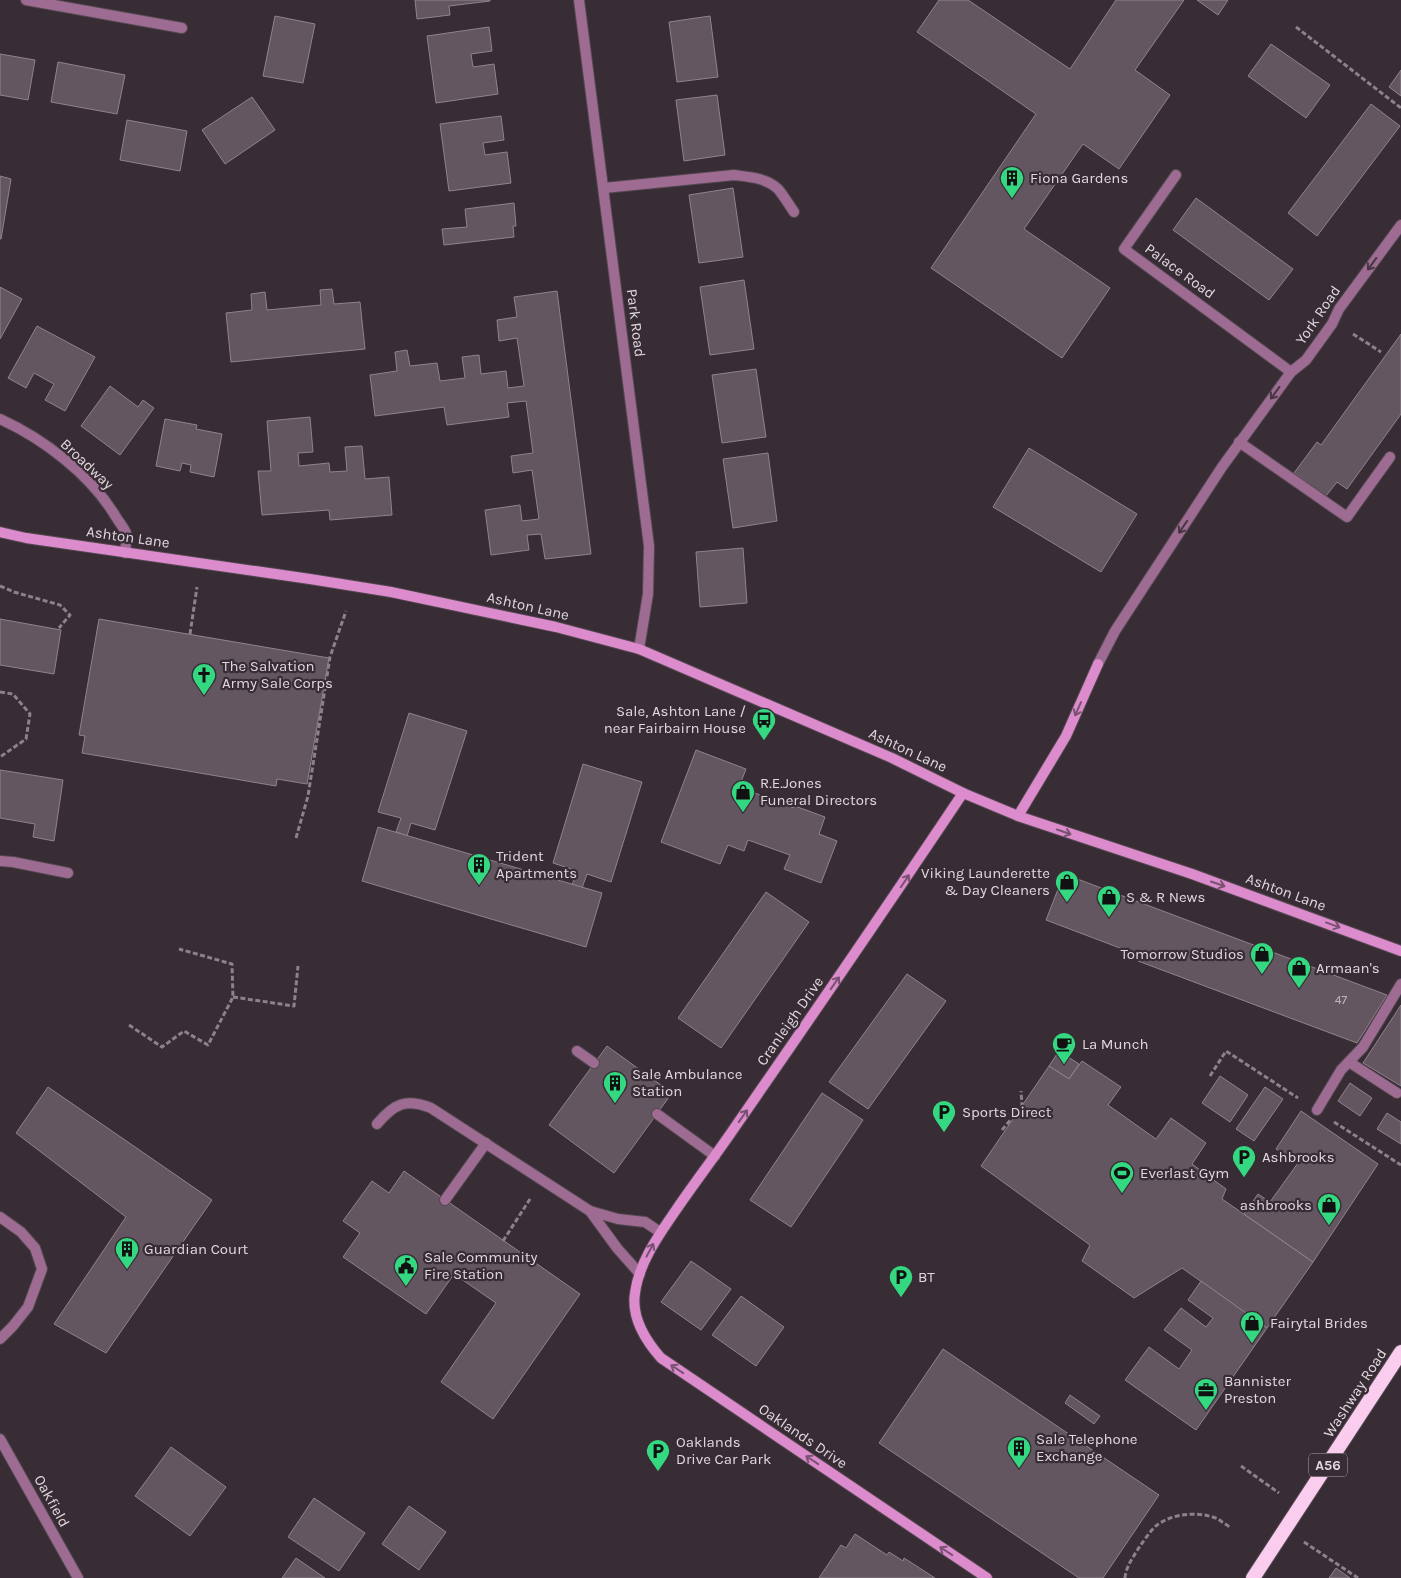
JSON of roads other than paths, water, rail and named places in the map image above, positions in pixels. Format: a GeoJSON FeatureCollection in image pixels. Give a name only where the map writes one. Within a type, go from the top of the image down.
{"type":"FeatureCollection","features":[{"type":"Feature","properties":{"kind":"highway","name":"Washway Road"},"geometry":{"type":"LineString","coordinates":[[1254,1578],[1401,1352]]}},
{"type":"Feature","properties":{"kind":"main road","name":"Ashton Lane"},"geometry":{"type":"LineString","coordinates":[[0,532],[26,538],[310,578],[391,592],[556,627],[639,650],[892,758],[963,793],[1018,816],[1192,874],[1401,950]]}},
{"type":"Feature","properties":{"kind":"main road"},"geometry":{"type":"LineString","coordinates":[[1018,816],[1066,736],[1098,664]]}},
{"type":"Feature","properties":{"kind":"main road","name":"Cranleigh Drive"},"geometry":{"type":"LineString","coordinates":[[634,1296],[649,1251],[660,1232],[872,930],[963,793]]}},
{"type":"Feature","properties":{"kind":"main road","name":"Oaklands Drive"},"geometry":{"type":"LineString","coordinates":[[634,1296],[640,1326],[648,1342],[661,1358],[987,1578]]}},
{"type":"Feature","properties":{"kind":"street"},"geometry":{"type":"LineString","coordinates":[[26,0],[182,28]]}},
{"type":"Feature","properties":{"kind":"street","name":"Park Road"},"geometry":{"type":"LineString","coordinates":[[579,0],[648,546],[648,594],[639,650]]}},
{"type":"Feature","properties":{"kind":"street"},"geometry":{"type":"LineString","coordinates":[[604,188],[734,175],[751,177],[765,181],[778,188],[794,212]]}},
{"type":"Feature","properties":{"kind":"street","name":"Palace Road"},"geometry":{"type":"LineString","coordinates":[[1176,175],[1124,249],[1290,372]]}},
{"type":"Feature","properties":{"kind":"street","name":"York Road"},"geometry":{"type":"LineString","coordinates":[[1098,664],[1115,631],[1239,442],[1290,372],[1306,360],[1333,322],[1339,309],[1401,225]]}},
{"type":"Feature","properties":{"kind":"street","name":"Broadway"},"geometry":{"type":"LineString","coordinates":[[0,419],[21,429],[60,456],[93,486],[112,510],[127,534],[125,552]]}},
{"type":"Feature","properties":{"kind":"street"},"geometry":{"type":"LineString","coordinates":[[1239,442],[1348,517],[1390,457]]}},
{"type":"Feature","properties":{"kind":"street"},"geometry":{"type":"LineString","coordinates":[[0,861],[68,873]]}},
{"type":"Feature","properties":{"kind":"street"},"geometry":{"type":"LineString","coordinates":[[1317,1110],[1341,1070],[1363,1047],[1401,984]]}},
{"type":"Feature","properties":{"kind":"street"},"geometry":{"type":"LineString","coordinates":[[577,1051],[594,1063]]}},
{"type":"Feature","properties":{"kind":"street"},"geometry":{"type":"LineString","coordinates":[[1349,1062],[1397,1093]]}},
{"type":"Feature","properties":{"kind":"street"},"geometry":{"type":"LineString","coordinates":[[377,1124],[388,1111],[408,1103],[419,1103],[431,1108],[590,1211],[618,1219],[644,1222],[660,1232]]}},
{"type":"Feature","properties":{"kind":"street"},"geometry":{"type":"LineString","coordinates":[[657,1114],[715,1156]]}},
{"type":"Feature","properties":{"kind":"street"},"geometry":{"type":"LineString","coordinates":[[445,1200],[486,1143]]}},
{"type":"Feature","properties":{"kind":"street"},"geometry":{"type":"LineString","coordinates":[[590,1211],[617,1248],[640,1274]]}},
{"type":"Feature","properties":{"kind":"street"},"geometry":{"type":"LineString","coordinates":[[0,1217],[21,1232],[35,1248],[42,1269],[28,1307],[0,1339]]}},
{"type":"Feature","properties":{"kind":"street","name":"Oakfield"},"geometry":{"type":"LineString","coordinates":[[0,1439],[78,1578]]}},
{"type":"Feature","properties":{"kind":"place","name":"Fiona Gardens"},"geometry":{"type":"Point","coordinates":[1012,199]}},
{"type":"Feature","properties":{"kind":"place","name":"The Salvation Army Sale Corps"},"geometry":{"type":"Point","coordinates":[204,696]}},
{"type":"Feature","properties":{"kind":"place","name":"Sale, Ashton Lane / near Fairbairn House"},"geometry":{"type":"Point","coordinates":[764,741]}},
{"type":"Feature","properties":{"kind":"place","name":"R.E.Jones Funeral Directors"},"geometry":{"type":"Point","coordinates":[743,813]}},
{"type":"Feature","properties":{"kind":"place","name":"Trident Apartments"},"geometry":{"type":"Point","coordinates":[479,886]}},
{"type":"Feature","properties":{"kind":"place","name":"Viking Launderette & Day Cleaners"},"geometry":{"type":"Point","coordinates":[1067,903]}},
{"type":"Feature","properties":{"kind":"place","name":"S & R News"},"geometry":{"type":"Point","coordinates":[1109,918]}},
{"type":"Feature","properties":{"kind":"place","name":"Tomorrow Studios"},"geometry":{"type":"Point","coordinates":[1262,975]}},
{"type":"Feature","properties":{"kind":"place","name":"Armaan's"},"geometry":{"type":"Point","coordinates":[1299,989]}},
{"type":"Feature","properties":{"kind":"place","name":"La Munch"},"geometry":{"type":"Point","coordinates":[1064,1065]}},
{"type":"Feature","properties":{"kind":"place","name":"Sale Ambulance Station"},"geometry":{"type":"Point","coordinates":[615,1104]}},
{"type":"Feature","properties":{"kind":"place","name":"Sports Direct"},"geometry":{"type":"Point","coordinates":[944,1133]}},
{"type":"Feature","properties":{"kind":"place","name":"Ashbrooks"},"geometry":{"type":"Point","coordinates":[1244,1178]}},
{"type":"Feature","properties":{"kind":"place","name":"Everlast Gym"},"geometry":{"type":"Point","coordinates":[1122,1194]}},
{"type":"Feature","properties":{"kind":"place","name":"ashbrooks"},"geometry":{"type":"Point","coordinates":[1329,1226]}},
{"type":"Feature","properties":{"kind":"place","name":"Guardian Court"},"geometry":{"type":"Point","coordinates":[127,1270]}},
{"type":"Feature","properties":{"kind":"place","name":"Sale Community Fire Station"},"geometry":{"type":"Point","coordinates":[406,1287]}},
{"type":"Feature","properties":{"kind":"place","name":"BT"},"geometry":{"type":"Point","coordinates":[901,1298]}},
{"type":"Feature","properties":{"kind":"place","name":"Fairytal Brides"},"geometry":{"type":"Point","coordinates":[1252,1344]}},
{"type":"Feature","properties":{"kind":"place","name":"Bannister Preston"},"geometry":{"type":"Point","coordinates":[1206,1411]}},
{"type":"Feature","properties":{"kind":"place","name":"Sale Telephone Exchange"},"geometry":{"type":"Point","coordinates":[1019,1469]}},
{"type":"Feature","properties":{"kind":"place","name":"Oaklands Drive Car Park"},"geometry":{"type":"Point","coordinates":[658,1472]}}]}
